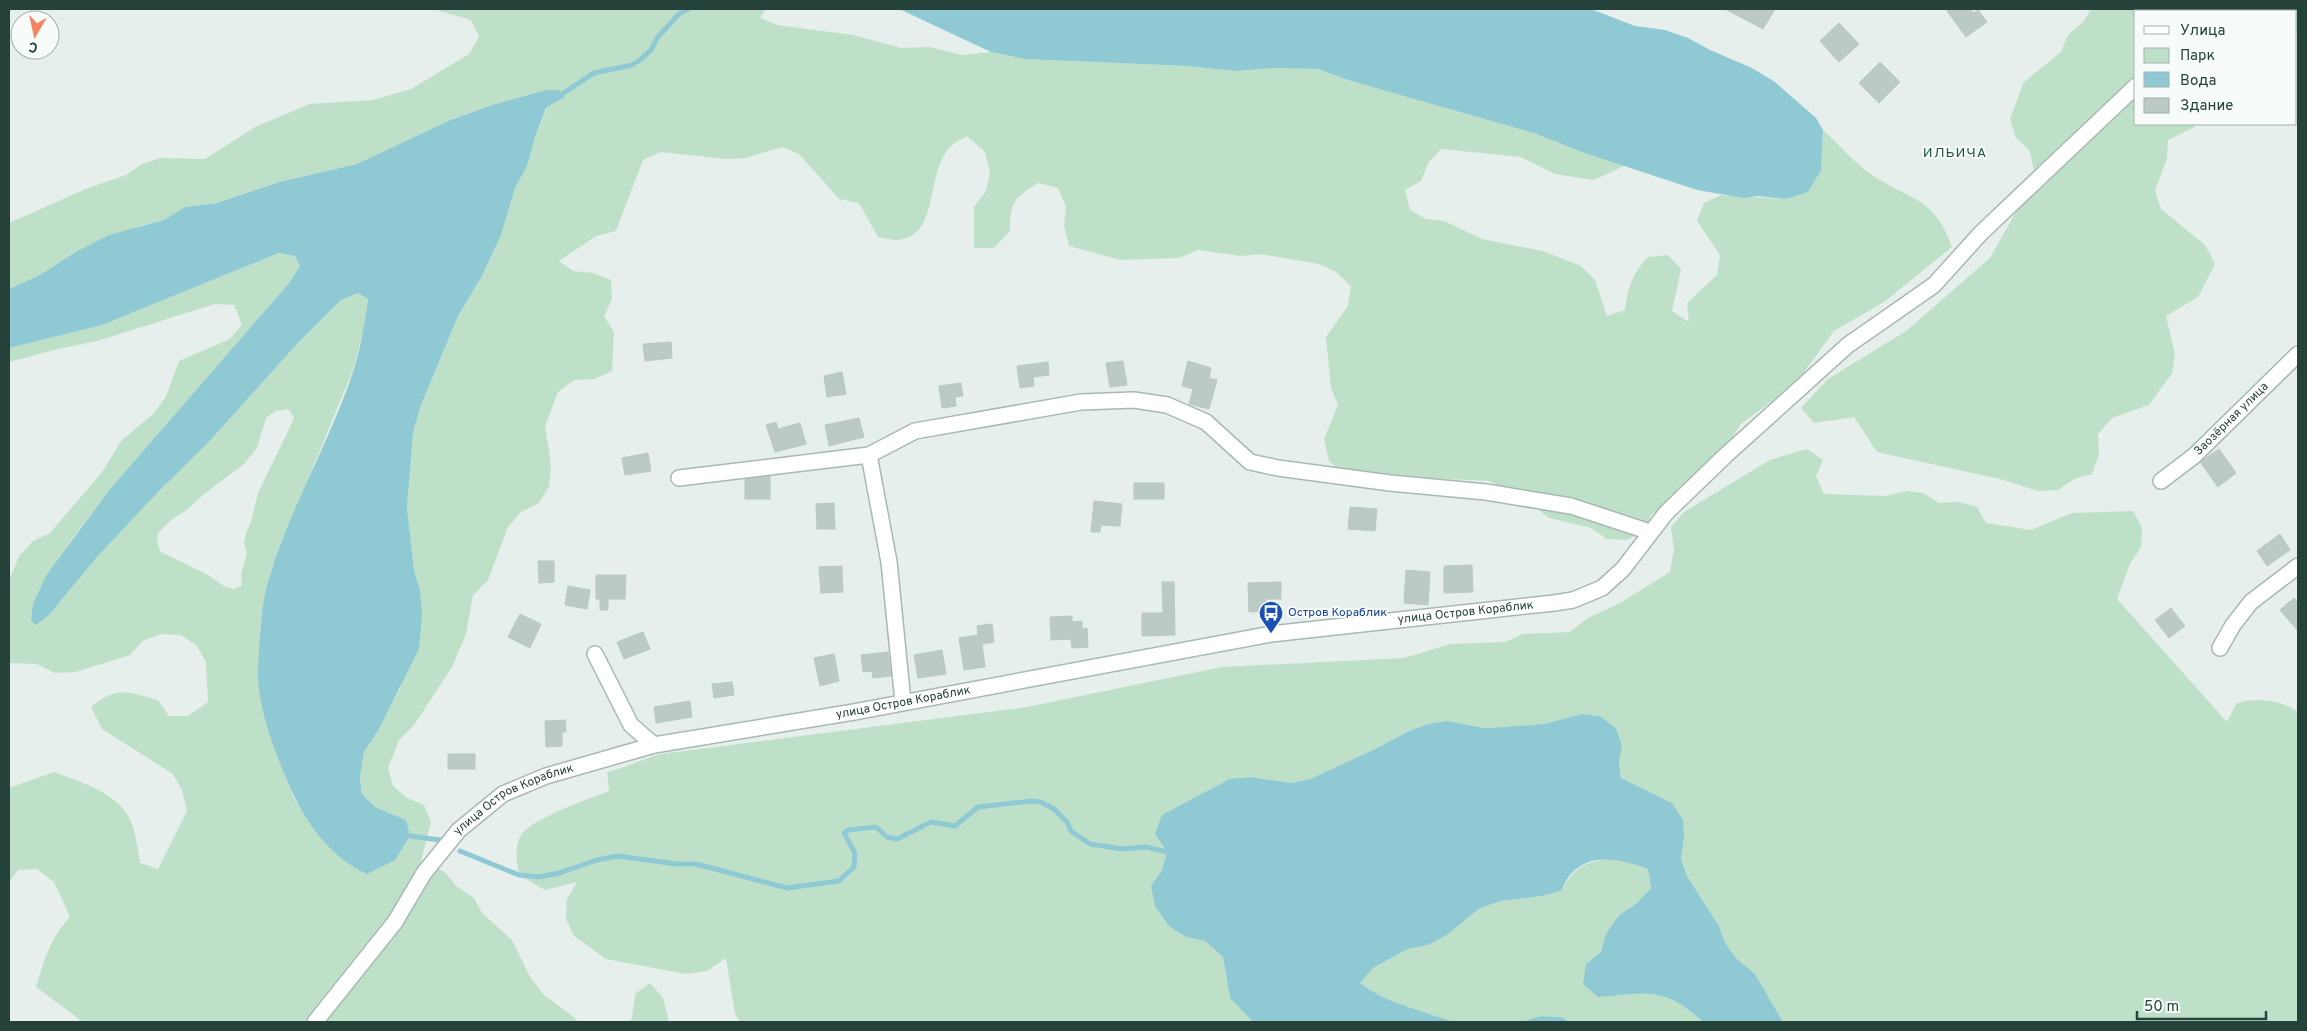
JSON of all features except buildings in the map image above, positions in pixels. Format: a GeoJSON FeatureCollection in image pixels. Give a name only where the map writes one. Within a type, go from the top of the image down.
{"type":"FeatureCollection","features":[{"type":"Feature","properties":{"kind":"street","name":"улица Остров Кораблик"},"geometry":{"type":"LineString","coordinates":[[315,1022],[396,922],[424,873],[459,830],[503,794],[546,776],[654,745],[903,702],[1271,634],[1554,603],[1574,600],[1602,588],[1623,569],[1666,513],[1726,455],[1848,345],[1934,285],[1981,233],[2134,88]]}},
{"type":"Feature","properties":{"kind":"street","name":"Заозёрная улица"},"geometry":{"type":"LineString","coordinates":[[2161,481],[2194,456],[2298,354]]}},
{"type":"Feature","properties":{"kind":"street"},"geometry":{"type":"LineString","coordinates":[[679,478],[869,456],[915,430],[1081,402],[1134,400],[1167,405],[1206,422],[1250,462],[1278,468],[1390,483],[1486,492],[1571,506],[1650,532]]}},
{"type":"Feature","properties":{"kind":"street"},"geometry":{"type":"LineString","coordinates":[[869,456],[889,562],[903,702]]}},
{"type":"Feature","properties":{"kind":"street"},"geometry":{"type":"LineString","coordinates":[[2220,648],[2233,625],[2251,602],[2298,566]]}},
{"type":"Feature","properties":{"kind":"street"},"geometry":{"type":"LineString","coordinates":[[595,654],[631,725],[654,745]]}},
{"type":"Feature","properties":{"kind":"green space"},"geometry":{"type":"Polygon","coordinates":[[[433,9],[766,9],[760,18],[777,25],[853,35],[901,48],[929,47],[962,55],[991,52],[1025,59],[1187,66],[1235,71],[1277,68],[1318,69],[1348,80],[1491,119],[1534,133],[1579,151],[1626,165],[1594,180],[1555,174],[1521,157],[1441,149],[1428,163],[1421,181],[1405,190],[1410,210],[1426,219],[1444,221],[1482,239],[1543,251],[1581,266],[1595,280],[1607,316],[1625,310],[1632,281],[1638,269],[1648,257],[1668,255],[1681,269],[1672,311],[1689,322],[1687,303],[1717,275],[1720,255],[1697,221],[1704,203],[1721,195],[1786,199],[1821,169],[1823,130],[1868,172],[1912,197],[1930,210],[1938,219],[1952,247],[1884,302],[1834,331],[1796,383],[1741,424],[1725,448],[1713,455],[1684,493],[1652,514],[1643,531],[1627,540],[1607,539],[1591,528],[1549,518],[1525,499],[1489,481],[1344,474],[1329,461],[1324,439],[1338,405],[1331,388],[1326,337],[1348,306],[1351,286],[1336,272],[1319,264],[1260,254],[1241,256],[1198,250],[1179,258],[1120,260],[1069,246],[1064,225],[1066,206],[1058,188],[1038,183],[1023,193],[1015,202],[1012,207],[1010,231],[994,248],[974,248],[974,207],[986,191],[990,172],[985,152],[967,136],[951,146],[943,158],[937,172],[926,216],[920,228],[911,236],[897,240],[878,237],[859,203],[839,199],[799,154],[782,147],[745,158],[726,159],[661,152],[643,160],[616,231],[596,236],[559,261],[573,271],[593,273],[611,280],[612,299],[604,316],[614,332],[612,371],[594,379],[574,380],[558,392],[545,426],[551,465],[549,486],[539,503],[521,512],[508,527],[488,580],[473,595],[466,634],[452,667],[414,725],[399,740],[388,768],[393,786],[407,798],[424,805],[431,822],[421,861],[445,872],[456,886],[474,898],[482,913],[512,940],[529,975],[543,994],[575,1018],[577,1022],[83,1022],[36,987],[52,942],[70,917],[54,882],[37,869],[18,870],[9,882],[9,788],[54,772],[99,790],[110,797],[127,814],[132,824],[140,863],[158,869],[187,811],[182,790],[173,774],[102,729],[91,707],[108,696],[123,692],[158,700],[169,716],[188,716],[208,702],[206,662],[197,646],[181,635],[161,634],[144,640],[130,655],[76,672],[55,673],[37,664],[9,663],[9,581],[19,556],[33,541],[50,533],[102,472],[122,440],[153,414],[166,397],[179,361],[230,339],[242,324],[234,305],[215,304],[97,341],[9,362],[9,348],[102,325],[279,253],[295,256],[300,266],[289,283],[110,489],[75,535],[47,574],[49,615],[97,557],[159,491],[207,444],[297,344],[341,300],[358,293],[368,299],[365,325],[353,370],[269,577],[261,622],[258,680],[285,776],[295,800],[307,818],[406,820],[375,807],[362,794],[360,777],[364,752],[400,689],[420,590],[414,570],[407,508],[413,433],[421,405],[458,316],[482,276],[501,235],[515,188],[527,166],[535,137],[547,108],[565,97],[559,90],[546,90],[492,105],[448,121],[357,164],[279,182],[217,203],[185,207],[164,220],[140,226],[74,253],[40,275],[9,289],[9,223],[88,188],[126,175],[142,164],[160,158],[205,159],[255,127],[310,104],[373,100],[411,89],[469,54],[479,37],[471,20],[433,9]],[[288,409],[275,411],[266,418],[257,448],[244,464],[203,495],[188,509],[171,520],[158,533],[157,543],[161,552],[208,575],[224,586],[234,589],[242,585],[241,574],[247,554],[244,543],[258,493],[294,417],[288,409]]]}},
{"type":"Feature","properties":{"kind":"green space"},"geometry":{"type":"Polygon","coordinates":[[[2091,9],[2207,9],[2134,10],[2134,125],[2194,125],[2195,127],[2168,140],[2167,158],[2155,191],[2161,209],[2205,245],[2215,264],[2198,297],[2166,316],[2175,354],[2172,373],[2149,405],[2112,418],[2098,434],[2099,454],[2092,474],[2074,479],[2058,490],[2038,491],[2000,479],[1877,452],[1854,417],[1814,423],[1801,408],[1828,379],[1906,331],[1990,258],[2030,187],[2034,171],[2030,151],[2016,138],[2010,119],[2024,82],[2061,52],[2068,35],[2084,21],[2091,9]]]}},
{"type":"Feature","properties":{"kind":"green space"},"geometry":{"type":"Polygon","coordinates":[[[2298,9],[2298,34],[2297,10],[2266,10],[2298,9]]]}},
{"type":"Feature","properties":{"kind":"green space"},"geometry":{"type":"Polygon","coordinates":[[[1807,449],[1823,460],[1816,476],[1824,494],[1886,496],[1906,491],[1923,493],[1939,503],[1959,502],[1977,507],[1986,523],[2031,530],[2072,513],[2133,511],[2142,527],[2141,547],[2130,564],[2117,599],[2227,722],[2237,703],[2245,701],[2277,702],[2298,712],[2298,1022],[1783,1022],[1755,974],[1737,959],[1725,943],[1719,926],[1687,876],[1681,859],[1684,838],[1672,803],[1621,778],[1619,763],[1622,745],[1616,728],[1600,716],[1582,714],[1544,724],[1484,728],[1448,721],[1409,731],[1310,779],[1291,783],[1251,777],[1155,834],[1167,852],[1162,870],[1151,886],[1186,937],[1205,941],[1223,957],[1230,998],[1253,1022],[740,1022],[735,1014],[726,958],[707,971],[685,974],[606,959],[574,936],[566,919],[567,899],[577,882],[545,890],[519,875],[516,856],[517,846],[520,837],[526,830],[560,810],[609,791],[607,772],[661,754],[1027,707],[1222,667],[1404,658],[1450,644],[1505,642],[1523,634],[1570,632],[1588,618],[1620,603],[1670,572],[1674,550],[1671,527],[1684,512],[1770,460],[1807,449]]]}},
{"type":"Feature","properties":{"kind":"green space"},"geometry":{"type":"Polygon","coordinates":[[[1609,859],[1630,862],[1648,869],[1651,888],[1637,903],[1619,915],[1607,934],[1601,952],[1586,964],[1599,997],[1655,994],[1677,1002],[1703,1022],[1569,1022],[1561,1017],[1540,1016],[1522,1022],[1454,1022],[1416,1012],[1375,993],[1360,983],[1373,968],[1408,949],[1428,945],[1447,935],[1480,908],[1501,901],[1542,896],[1561,891],[1575,871],[1592,862],[1609,859]]]}},
{"type":"Feature","properties":{"kind":"green space"},"geometry":{"type":"Polygon","coordinates":[[[650,983],[663,998],[669,1022],[628,1022],[632,1019],[635,994],[650,983]]]}},
{"type":"Feature","properties":{"kind":"water"},"geometry":{"type":"Polygon","coordinates":[[[899,9],[1591,9],[1635,26],[1665,30],[1688,38],[1710,50],[1752,68],[1775,82],[1816,118],[1823,130],[1821,170],[1808,192],[1786,199],[1757,196],[1744,198],[1697,190],[1579,151],[1534,133],[1348,80],[1318,69],[1277,68],[1235,71],[1187,66],[1025,59],[991,52],[899,9]]]}},
{"type":"Feature","properties":{"kind":"water"},"geometry":{"type":"Polygon","coordinates":[[[546,90],[559,90],[565,97],[546,108],[527,166],[515,188],[501,235],[482,276],[458,316],[421,405],[413,433],[407,508],[414,570],[420,590],[422,615],[419,649],[380,727],[364,752],[360,778],[362,794],[375,807],[406,820],[410,836],[395,860],[367,874],[340,857],[328,846],[308,821],[292,793],[268,730],[262,705],[258,673],[262,612],[267,584],[289,523],[345,395],[359,351],[368,299],[358,293],[341,300],[297,344],[207,444],[159,491],[97,557],[49,615],[36,625],[31,620],[33,604],[47,574],[110,489],[289,283],[300,266],[295,256],[279,253],[102,325],[9,348],[9,289],[40,275],[74,253],[109,235],[164,220],[185,207],[217,203],[279,182],[357,164],[448,121],[492,105],[546,90]]]}},
{"type":"Feature","properties":{"kind":"water"},"geometry":{"type":"Polygon","coordinates":[[[1582,714],[1600,716],[1616,728],[1622,745],[1619,763],[1621,778],[1672,803],[1683,820],[1684,838],[1681,859],[1687,876],[1719,926],[1725,943],[1737,959],[1755,974],[1783,1022],[1703,1022],[1689,1010],[1666,997],[1655,994],[1630,994],[1598,997],[1583,984],[1586,964],[1601,952],[1606,934],[1619,915],[1637,903],[1651,888],[1648,869],[1608,859],[1588,862],[1579,867],[1570,876],[1561,891],[1542,896],[1501,901],[1480,908],[1447,935],[1428,945],[1408,949],[1373,968],[1360,983],[1394,1002],[1454,1022],[1253,1022],[1230,998],[1223,957],[1205,941],[1186,937],[1169,926],[1155,906],[1151,886],[1162,870],[1167,852],[1155,834],[1162,815],[1230,779],[1251,777],[1291,783],[1310,779],[1409,731],[1429,724],[1448,721],[1484,728],[1502,727],[1544,724],[1582,714]]]}},
{"type":"Feature","properties":{"kind":"water"},"geometry":{"type":"Polygon","coordinates":[[[1540,1016],[1561,1017],[1569,1022],[1522,1022],[1540,1016]]]}},
{"type":"Feature","properties":{"kind":"waterway"},"geometry":{"type":"LineString","coordinates":[[562,94],[594,73],[632,65],[640,60],[651,50],[657,38],[679,14],[688,9]]}},
{"type":"Feature","properties":{"kind":"waterway"},"geometry":{"type":"LineString","coordinates":[[460,851],[519,875],[539,877],[617,856],[677,864],[696,864],[787,888],[839,881],[854,867],[855,853],[844,833],[848,830],[876,827],[887,837],[897,839],[931,822],[955,826],[978,807],[1031,801],[1041,802],[1054,809],[1067,822],[1071,831],[1090,844],[1122,849],[1146,847],[1167,852]]}},
{"type":"Feature","properties":{"kind":"waterway"},"geometry":{"type":"LineString","coordinates":[[410,836],[440,840]]}},
{"type":"Feature","properties":{"kind":"place","name":"Остров Кораблик"},"geometry":{"type":"Point","coordinates":[1271,634]}},
{"type":"Feature","properties":{"kind":"district","name":"ИЛЬИЧА"},"geometry":{"type":"Point","coordinates":[1955,153]}}]}
